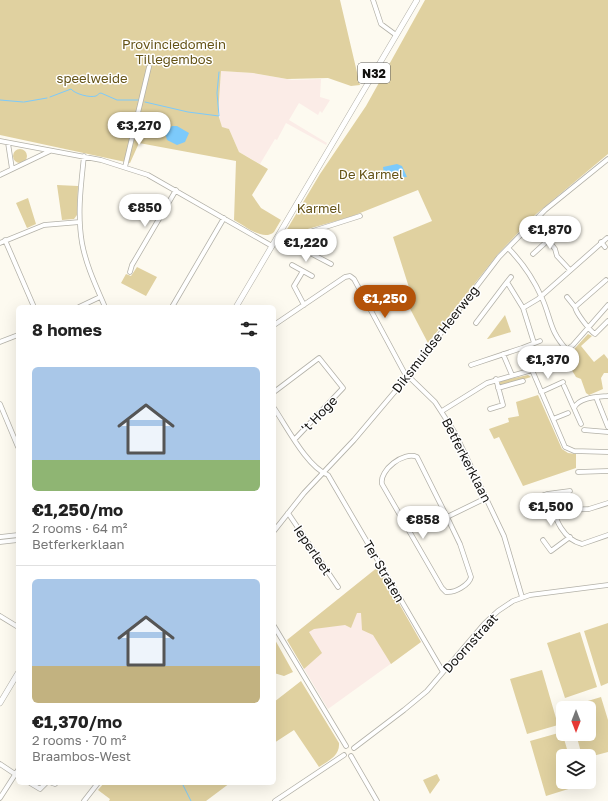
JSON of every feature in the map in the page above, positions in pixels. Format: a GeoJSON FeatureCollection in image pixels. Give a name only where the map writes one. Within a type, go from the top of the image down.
{"type":"FeatureCollection","features":[{"type":"Feature","properties":{"kind":"main road","name":"N32"},"geometry":{"type":"LineString","coordinates":[[237,305],[418,0]]}},
{"type":"Feature","properties":{"kind":"main road"},"geometry":{"type":"LineString","coordinates":[[0,703],[16,676]]}},
{"type":"Feature","properties":{"kind":"street"},"geometry":{"type":"LineString","coordinates":[[373,0],[381,24],[396,35]]}},
{"type":"Feature","properties":{"kind":"street"},"geometry":{"type":"LineString","coordinates":[[125,167],[149,67]]}},
{"type":"Feature","properties":{"kind":"street"},"geometry":{"type":"LineString","coordinates":[[0,141],[84,156],[148,175],[272,246]]}},
{"type":"Feature","properties":{"kind":"street"},"geometry":{"type":"LineString","coordinates":[[8,143],[12,169]]}},
{"type":"Feature","properties":{"kind":"street"},"geometry":{"type":"LineString","coordinates":[[0,175],[50,151]]}},
{"type":"Feature","properties":{"kind":"street"},"geometry":{"type":"LineString","coordinates":[[84,156],[80,222],[82,244],[104,305]]}},
{"type":"Feature","properties":{"kind":"street","name":"Diksmuidse Heerweg"},"geometry":{"type":"LineString","coordinates":[[276,528],[408,376],[482,278],[508,248],[545,210],[608,159]]}},
{"type":"Feature","properties":{"kind":"street"},"geometry":{"type":"LineString","coordinates":[[130,272],[176,190]]}},
{"type":"Feature","properties":{"kind":"street"},"geometry":{"type":"LineString","coordinates":[[288,240],[360,216]]}},
{"type":"Feature","properties":{"kind":"street"},"geometry":{"type":"LineString","coordinates":[[173,305],[224,218]]}},
{"type":"Feature","properties":{"kind":"street"},"geometry":{"type":"LineString","coordinates":[[0,242],[44,225],[80,222]]}},
{"type":"Feature","properties":{"kind":"street"},"geometry":{"type":"LineString","coordinates":[[533,254],[556,233]]}},
{"type":"Feature","properties":{"kind":"street"},"geometry":{"type":"LineString","coordinates":[[278,236],[331,264]]}},
{"type":"Feature","properties":{"kind":"street"},"geometry":{"type":"LineString","coordinates":[[523,308],[541,296],[607,238]]}},
{"type":"Feature","properties":{"kind":"street"},"geometry":{"type":"LineString","coordinates":[[5,240],[33,305]]}},
{"type":"Feature","properties":{"kind":"street"},"geometry":{"type":"LineString","coordinates":[[548,240],[555,249],[557,256],[570,270]]}},
{"type":"Feature","properties":{"kind":"street"},"geometry":{"type":"LineString","coordinates":[[601,242],[606,247]]}},
{"type":"Feature","properties":{"kind":"street"},"geometry":{"type":"LineString","coordinates":[[508,248],[518,258],[541,296],[553,332],[567,350]]}},
{"type":"Feature","properties":{"kind":"street"},"geometry":{"type":"LineString","coordinates":[[292,265],[312,276]]}},
{"type":"Feature","properties":{"kind":"street"},"geometry":{"type":"LineString","coordinates":[[276,324],[304,305],[294,286],[303,271]]}},
{"type":"Feature","properties":{"kind":"street","name":"Betferkerklaan"},"geometry":{"type":"LineString","coordinates":[[304,305],[345,277],[350,276],[354,279],[408,376],[427,393],[442,411],[455,433],[506,543],[522,597]]}},
{"type":"Feature","properties":{"kind":"street"},"geometry":{"type":"LineString","coordinates":[[476,323],[511,277]]}},
{"type":"Feature","properties":{"kind":"street"},"geometry":{"type":"LineString","coordinates":[[575,307],[602,281]]}},
{"type":"Feature","properties":{"kind":"street"},"geometry":{"type":"LineString","coordinates":[[507,282],[523,308],[534,343]]}},
{"type":"Feature","properties":{"kind":"street"},"geometry":{"type":"LineString","coordinates":[[83,305],[100,297]]}},
{"type":"Feature","properties":{"kind":"street"},"geometry":{"type":"LineString","coordinates":[[567,297],[588,328],[595,334],[608,321]]}},
{"type":"Feature","properties":{"kind":"street"},"geometry":{"type":"LineString","coordinates":[[442,411],[474,390],[496,379],[532,370],[549,363],[567,350],[608,305]]}},
{"type":"Feature","properties":{"kind":"street"},"geometry":{"type":"LineString","coordinates":[[0,342],[16,335]]}},
{"type":"Feature","properties":{"kind":"street"},"geometry":{"type":"LineString","coordinates":[[472,364],[540,340]]}},
{"type":"Feature","properties":{"kind":"street"},"geometry":{"type":"LineString","coordinates":[[503,354],[512,375]]}},
{"type":"Feature","properties":{"kind":"street","name":"'t Hoge"},"geometry":{"type":"LineString","coordinates":[[276,390],[319,358],[344,388],[295,439]]}},
{"type":"Feature","properties":{"kind":"street"},"geometry":{"type":"LineString","coordinates":[[532,370],[563,444],[569,450],[608,452]]}},
{"type":"Feature","properties":{"kind":"street"},"geometry":{"type":"LineString","coordinates":[[490,410],[503,405],[496,379]]}},
{"type":"Feature","properties":{"kind":"street"},"geometry":{"type":"LineString","coordinates":[[498,388],[523,381]]}},
{"type":"Feature","properties":{"kind":"street"},"geometry":{"type":"LineString","coordinates":[[541,392],[563,384],[581,424]]}},
{"type":"Feature","properties":{"kind":"street"},"geometry":{"type":"LineString","coordinates":[[574,408],[577,404],[596,397],[608,396]]}},
{"type":"Feature","properties":{"kind":"street"},"geometry":{"type":"LineString","coordinates":[[596,397],[608,427]]}},
{"type":"Feature","properties":{"kind":"street"},"geometry":{"type":"LineString","coordinates":[[0,404],[16,442]]}},
{"type":"Feature","properties":{"kind":"street","name":"'t Hoge"},"geometry":{"type":"LineString","coordinates":[[276,411],[312,463],[323,473]]}},
{"type":"Feature","properties":{"kind":"street"},"geometry":{"type":"LineString","coordinates":[[553,419],[568,413]]}},
{"type":"Feature","properties":{"kind":"street"},"geometry":{"type":"LineString","coordinates":[[584,430],[608,432]]}},
{"type":"Feature","properties":{"kind":"street"},"geometry":{"type":"LineString","coordinates":[[411,455],[417,457],[447,517],[460,544],[470,576],[467,583],[449,592],[442,588],[382,484],[381,478],[384,472],[404,456],[411,455]]}},
{"type":"Feature","properties":{"kind":"street"},"geometry":{"type":"LineString","coordinates":[[578,472],[608,471]]}},
{"type":"Feature","properties":{"kind":"street","name":"Ter Straten"},"geometry":{"type":"LineString","coordinates":[[323,473],[328,475],[443,672]]}},
{"type":"Feature","properties":{"kind":"street"},"geometry":{"type":"LineString","coordinates":[[532,499],[547,494],[570,491]]}},
{"type":"Feature","properties":{"kind":"street"},"geometry":{"type":"LineString","coordinates":[[547,494],[555,517],[560,526],[576,543],[584,544],[608,535]]}},
{"type":"Feature","properties":{"kind":"street"},"geometry":{"type":"LineString","coordinates":[[447,517],[486,498]]}},
{"type":"Feature","properties":{"kind":"street"},"geometry":{"type":"LineString","coordinates":[[555,517],[569,510],[589,509],[608,503]]}},
{"type":"Feature","properties":{"kind":"street","name":"Ieperleet"},"geometry":{"type":"LineString","coordinates":[[288,513],[338,587]]}},
{"type":"Feature","properties":{"kind":"street"},"geometry":{"type":"LineString","coordinates":[[0,537],[16,535]]}},
{"type":"Feature","properties":{"kind":"street"},"geometry":{"type":"LineString","coordinates":[[543,540],[551,551],[570,538]]}},
{"type":"Feature","properties":{"kind":"street"},"geometry":{"type":"LineString","coordinates":[[0,542],[16,540]]}},
{"type":"Feature","properties":{"kind":"street","name":"Doornstraat"},"geometry":{"type":"LineString","coordinates":[[354,748],[416,702],[495,613],[522,597],[608,585]]}},
{"type":"Feature","properties":{"kind":"street"},"geometry":{"type":"LineString","coordinates":[[0,616],[16,626]]}},
{"type":"Feature","properties":{"kind":"street"},"geometry":{"type":"LineString","coordinates":[[276,629],[346,746]]}},
{"type":"Feature","properties":{"kind":"street"},"geometry":{"type":"LineString","coordinates":[[346,746],[354,748],[354,753],[351,756]]}},
{"type":"Feature","properties":{"kind":"street"},"geometry":{"type":"LineString","coordinates":[[344,755],[343,750],[346,746]]}},
{"type":"Feature","properties":{"kind":"street"},"geometry":{"type":"LineString","coordinates":[[275,801],[344,755],[347,757],[351,756]]}},
{"type":"Feature","properties":{"kind":"street"},"geometry":{"type":"LineString","coordinates":[[351,756],[378,801]]}},
{"type":"Feature","properties":{"kind":"street"},"geometry":{"type":"LineString","coordinates":[[0,764],[16,772]]}},
{"type":"Feature","properties":{"kind":"street"},"geometry":{"type":"LineString","coordinates":[[0,798],[16,774]]}},
{"type":"Feature","properties":{"kind":"street"},"geometry":{"type":"LineString","coordinates":[[33,785],[40,789],[44,785]]}},
{"type":"Feature","properties":{"kind":"street"},"geometry":{"type":"LineString","coordinates":[[84,801],[96,785]]}},
{"type":"Feature","properties":{"kind":"shaded area"},"geometry":{"type":"Polygon","coordinates":[[[221,71],[253,73],[292,80],[321,79],[320,97],[330,100],[322,113],[320,111],[318,115],[299,103],[289,120],[327,143],[326,145],[286,123],[277,140],[275,139],[260,164],[239,152],[229,129],[222,128],[218,114],[221,71]]]}},
{"type":"Feature","properties":{"kind":"shaded area"},"geometry":{"type":"Polygon","coordinates":[[[378,567],[421,642],[328,709],[287,640],[378,567]]]}},
{"type":"Feature","properties":{"kind":"green space","name":"Provinciedomein Tillegembos"},"geometry":{"type":"Polygon","coordinates":[[[0,0],[340,0],[360,85],[351,86],[328,78],[287,79],[253,73],[221,71],[218,114],[222,127],[229,129],[239,152],[268,169],[252,195],[261,208],[281,220],[274,232],[270,235],[259,234],[234,220],[236,161],[139,143],[130,163],[0,135],[0,0]]]}},
{"type":"Feature","properties":{"kind":"green space"},"geometry":{"type":"Polygon","coordinates":[[[425,0],[608,0],[608,154],[535,215],[498,254],[428,343],[406,301],[412,297],[393,237],[432,221],[418,190],[350,217],[283,236],[320,174],[366,106],[425,0]]]}},
{"type":"Feature","properties":{"kind":"green space"},"geometry":{"type":"Polygon","coordinates":[[[17,149],[23,149],[27,153],[27,159],[23,163],[17,163],[13,159],[13,153],[17,149]]]}},
{"type":"Feature","properties":{"kind":"green space"},"geometry":{"type":"Polygon","coordinates":[[[57,185],[78,186],[77,215],[74,219],[62,220],[57,185]]]}},
{"type":"Feature","properties":{"kind":"green space"},"geometry":{"type":"Polygon","coordinates":[[[28,198],[36,224],[27,228],[16,203],[28,198]]]}},
{"type":"Feature","properties":{"kind":"green space"},"geometry":{"type":"Polygon","coordinates":[[[137,267],[157,277],[146,296],[121,283],[126,274],[131,276],[137,267]]]}},
{"type":"Feature","properties":{"kind":"green space"},"geometry":{"type":"Polygon","coordinates":[[[505,315],[511,332],[487,339],[505,315]]]}},
{"type":"Feature","properties":{"kind":"green space"},"geometry":{"type":"Polygon","coordinates":[[[588,334],[592,336],[581,346],[594,362],[604,354],[608,359],[608,373],[604,373],[601,378],[603,389],[589,395],[586,393],[581,379],[576,377],[565,359],[588,334]]]}},
{"type":"Feature","properties":{"kind":"green space"},"geometry":{"type":"Polygon","coordinates":[[[528,375],[531,377],[502,386],[498,384],[499,381],[528,375]]]}},
{"type":"Feature","properties":{"kind":"green space"},"geometry":{"type":"Polygon","coordinates":[[[538,395],[562,449],[568,453],[576,454],[576,468],[523,486],[499,437],[494,439],[489,429],[509,422],[508,418],[519,416],[516,402],[538,395]]]}},
{"type":"Feature","properties":{"kind":"green space"},"geometry":{"type":"Polygon","coordinates":[[[378,567],[421,642],[391,664],[373,635],[362,630],[361,613],[357,613],[351,628],[345,625],[314,629],[309,632],[322,653],[304,669],[287,640],[378,567]]]}},
{"type":"Feature","properties":{"kind":"green space"},"geometry":{"type":"Polygon","coordinates":[[[608,623],[608,683],[601,686],[584,631],[608,623]]]}},
{"type":"Feature","properties":{"kind":"green space"},"geometry":{"type":"Polygon","coordinates":[[[580,632],[597,687],[565,698],[547,643],[580,632]]]}},
{"type":"Feature","properties":{"kind":"green space"},"geometry":{"type":"Polygon","coordinates":[[[276,642],[293,672],[284,676],[276,674],[276,642]]]}},
{"type":"Feature","properties":{"kind":"green space"},"geometry":{"type":"Polygon","coordinates":[[[542,670],[556,718],[556,726],[527,734],[510,679],[542,670]]]}},
{"type":"Feature","properties":{"kind":"green space"},"geometry":{"type":"Polygon","coordinates":[[[301,681],[339,743],[338,751],[330,760],[319,767],[294,730],[276,742],[276,700],[301,681]]]}},
{"type":"Feature","properties":{"kind":"green space"},"geometry":{"type":"Polygon","coordinates":[[[601,697],[608,720],[608,752],[596,755],[596,749],[580,749],[578,741],[596,741],[596,701],[588,701],[601,697]]]}},
{"type":"Feature","properties":{"kind":"green space"},"geometry":{"type":"Polygon","coordinates":[[[556,734],[556,741],[565,741],[567,749],[556,749],[556,789],[568,789],[546,796],[530,741],[556,734]]]}},
{"type":"Feature","properties":{"kind":"green space"},"geometry":{"type":"Polygon","coordinates":[[[437,774],[440,780],[430,794],[423,780],[437,774]]]}},
{"type":"Feature","properties":{"kind":"green space"},"geometry":{"type":"Polygon","coordinates":[[[102,785],[227,785],[206,801],[109,801],[110,799],[98,790],[102,785]]]}},
{"type":"Feature","properties":{"kind":"water"},"geometry":{"type":"Polygon","coordinates":[[[172,126],[177,126],[189,133],[185,142],[177,145],[167,140],[165,133],[172,126]]]}},
{"type":"Feature","properties":{"kind":"water"},"geometry":{"type":"Polygon","coordinates":[[[397,164],[402,166],[407,177],[395,178],[384,174],[383,167],[397,164]]]}},
{"type":"Feature","properties":{"kind":"waterway"},"geometry":{"type":"LineString","coordinates":[[145,102],[188,112],[219,116],[217,93],[219,72]]}},
{"type":"Feature","properties":{"kind":"waterway"},"geometry":{"type":"LineString","coordinates":[[50,97],[71,89],[79,94],[87,96],[96,96],[101,93],[117,100],[139,100]]}},
{"type":"Feature","properties":{"kind":"waterway"},"geometry":{"type":"LineString","coordinates":[[24,102],[47,98]]}},
{"type":"Feature","properties":{"kind":"waterway"},"geometry":{"type":"LineString","coordinates":[[0,100],[23,102]]}},
{"type":"Feature","properties":{"kind":"waterway"},"geometry":{"type":"LineString","coordinates":[[183,785],[191,801]]}},
{"type":"Feature","properties":{"kind":"park label","name":"speelweide"},"geometry":{"type":"Point","coordinates":[92,78]}},
{"type":"Feature","properties":{"kind":"park label","name":"De Karmel"},"geometry":{"type":"Point","coordinates":[371,174]}},
{"type":"Feature","properties":{"kind":"park label","name":"Karmel"},"geometry":{"type":"Point","coordinates":[319,208]}}]}
